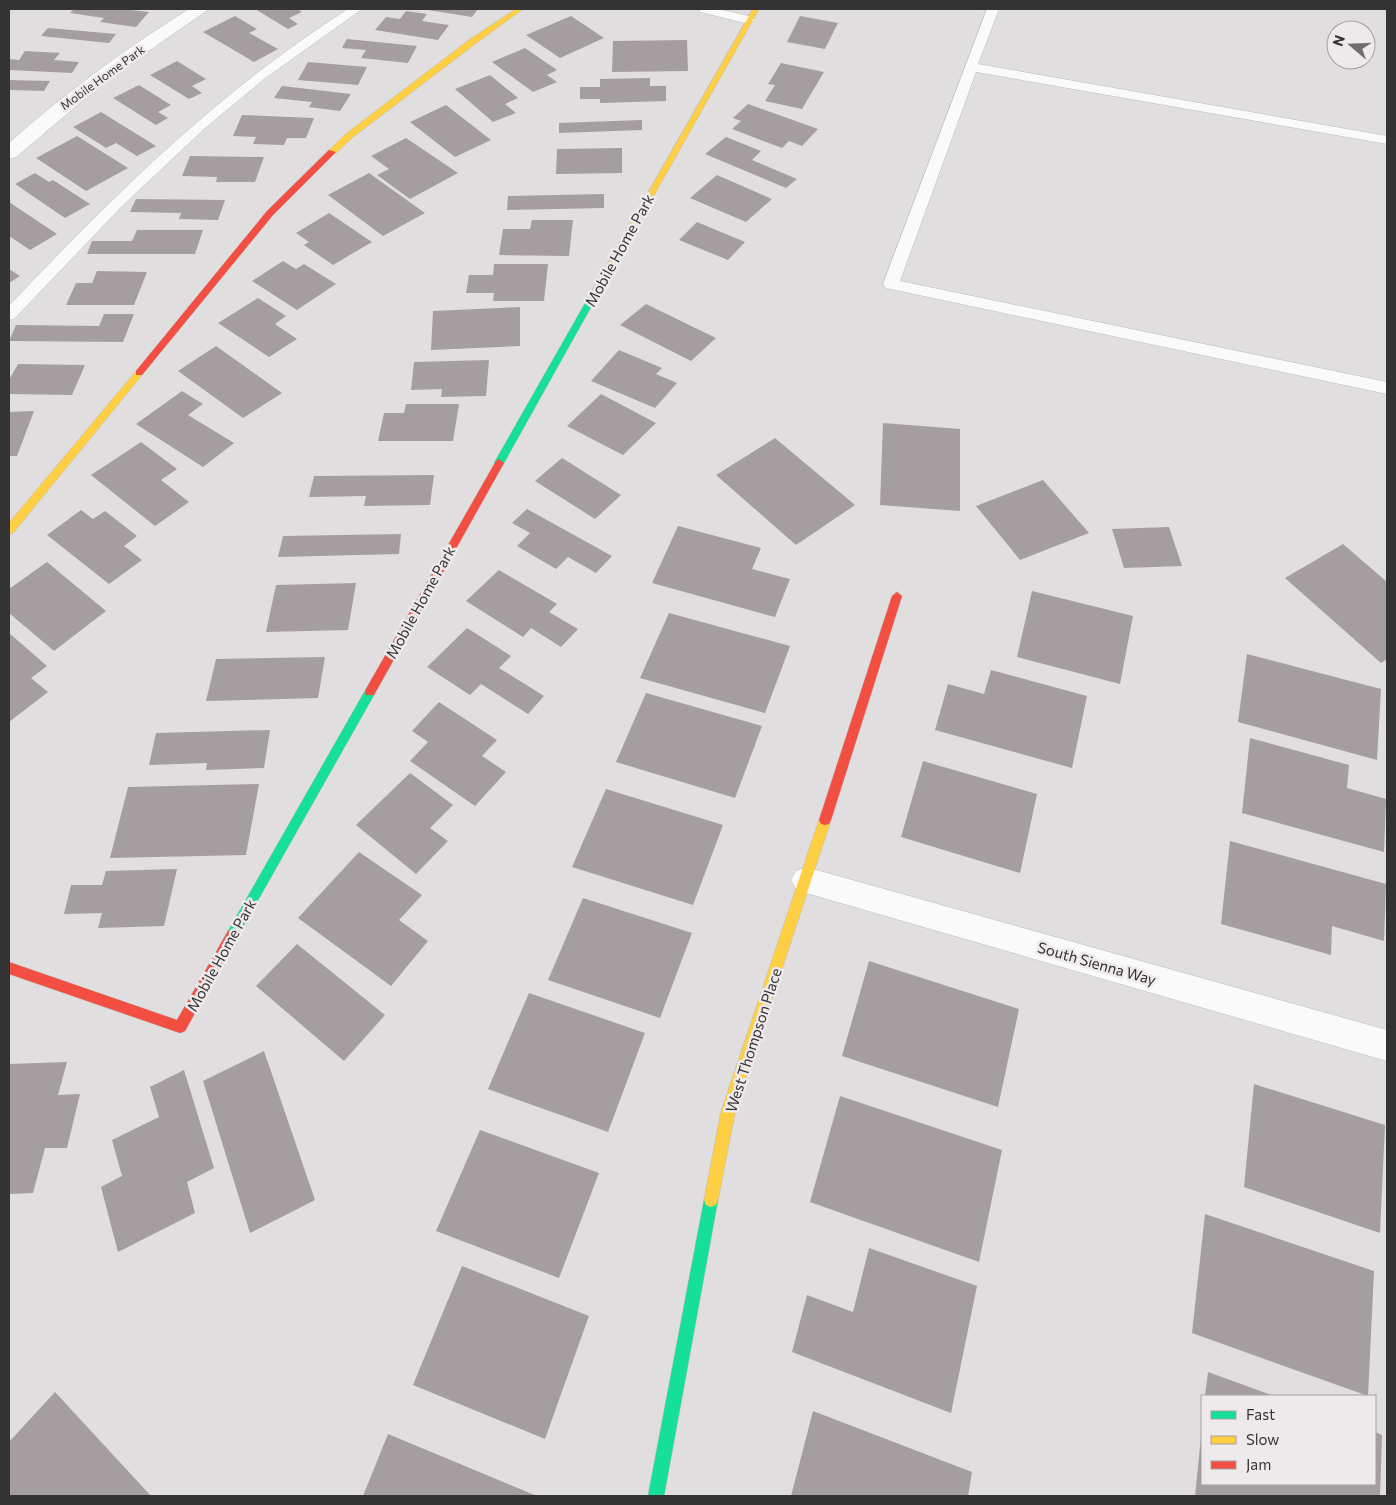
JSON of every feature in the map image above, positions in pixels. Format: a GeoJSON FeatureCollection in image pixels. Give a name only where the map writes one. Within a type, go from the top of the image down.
{"type":"FeatureCollection","features":[{"type":"Feature","properties":{"kind":"street","name":"Mobile Home Park"},"geometry":{"type":"LineString","coordinates":[[9,153],[43,122],[122,61],[200,9]]}},
{"type":"Feature","properties":{"kind":"street"},"geometry":{"type":"LineString","coordinates":[[9,530],[270,213],[350,135],[472,42],[520,9]]}},
{"type":"Feature","properties":{"kind":"street","name":"Mobile Home Park"},"geometry":{"type":"LineString","coordinates":[[9,968],[180,1027],[756,9]]}},
{"type":"Feature","properties":{"kind":"street","name":"West Thompson Place"},"geometry":{"type":"LineString","coordinates":[[656,1496],[728,1112],[806,880],[897,596]]}},
{"type":"Feature","properties":{"kind":"street","name":"South Sienna Way"},"geometry":{"type":"LineString","coordinates":[[806,880],[1387,1046]]}},
{"type":"Feature","properties":{"kind":"lane"},"geometry":{"type":"LineString","coordinates":[[9,315],[100,221],[196,129],[264,72],[356,9]]}},
{"type":"Feature","properties":{"kind":"lane"},"geometry":{"type":"LineString","coordinates":[[704,9],[749,20]]}},
{"type":"Feature","properties":{"kind":"lane"},"geometry":{"type":"LineString","coordinates":[[993,9],[891,284],[1387,388]]}},
{"type":"Feature","properties":{"kind":"lane"},"geometry":{"type":"LineString","coordinates":[[971,67],[1387,140]]}},
{"type":"Feature","properties":{"kind":"building"},"geometry":{"type":"Polygon","coordinates":[[[74,9],[122,9],[149,12],[136,27],[100,22],[104,18],[70,13],[74,9]]]}},
{"type":"Feature","properties":{"kind":"building"},"geometry":{"type":"Polygon","coordinates":[[[255,9],[297,9],[302,12],[289,18],[298,24],[288,29],[255,9]]]}},
{"type":"Feature","properties":{"kind":"building"},"geometry":{"type":"Polygon","coordinates":[[[478,9],[472,17],[428,10],[478,9]]]}},
{"type":"Feature","properties":{"kind":"building"},"geometry":{"type":"Polygon","coordinates":[[[406,11],[427,14],[422,21],[449,25],[438,40],[375,30],[386,17],[400,19],[406,11]]]}},
{"type":"Feature","properties":{"kind":"building"},"geometry":{"type":"Polygon","coordinates":[[[235,16],[257,29],[249,33],[278,49],[254,62],[203,32],[235,16]]]}},
{"type":"Feature","properties":{"kind":"building"},"geometry":{"type":"Polygon","coordinates":[[[571,16],[604,38],[560,58],[526,35],[571,16]]]}},
{"type":"Feature","properties":{"kind":"building"},"geometry":{"type":"Polygon","coordinates":[[[800,16],[838,23],[825,49],[787,42],[800,16]]]}},
{"type":"Feature","properties":{"kind":"building"},"geometry":{"type":"Polygon","coordinates":[[[48,28],[116,34],[109,43],[41,36],[48,28]]]}},
{"type":"Feature","properties":{"kind":"building"},"geometry":{"type":"Polygon","coordinates":[[[347,39],[417,46],[408,63],[361,58],[366,50],[342,48],[347,39]]]}},
{"type":"Feature","properties":{"kind":"building"},"geometry":{"type":"Polygon","coordinates":[[[687,40],[688,71],[612,72],[613,41],[687,40]]]}},
{"type":"Feature","properties":{"kind":"building"},"geometry":{"type":"Polygon","coordinates":[[[525,48],[557,70],[547,75],[557,82],[533,92],[492,62],[525,48]]]}},
{"type":"Feature","properties":{"kind":"building"},"geometry":{"type":"Polygon","coordinates":[[[25,51],[60,53],[54,60],[79,62],[72,73],[9,70],[9,59],[19,60],[25,51]]]}},
{"type":"Feature","properties":{"kind":"building"},"geometry":{"type":"Polygon","coordinates":[[[177,61],[206,79],[192,86],[202,93],[189,99],[150,75],[177,61]]]}},
{"type":"Feature","properties":{"kind":"building"},"geometry":{"type":"Polygon","coordinates":[[[308,62],[367,67],[358,85],[298,80],[308,62]]]}},
{"type":"Feature","properties":{"kind":"building"},"geometry":{"type":"Polygon","coordinates":[[[781,63],[824,72],[802,109],[765,101],[775,85],[768,84],[781,63]]]}},
{"type":"Feature","properties":{"kind":"building"},"geometry":{"type":"Polygon","coordinates":[[[490,75],[518,98],[505,104],[516,113],[493,122],[455,89],[490,75]]]}},
{"type":"Feature","properties":{"kind":"building"},"geometry":{"type":"Polygon","coordinates":[[[650,78],[650,86],[666,86],[666,101],[600,103],[600,99],[580,99],[580,87],[600,87],[600,79],[650,78]]]}},
{"type":"Feature","properties":{"kind":"building"},"geometry":{"type":"Polygon","coordinates":[[[9,80],[50,81],[44,91],[9,90],[9,80]]]}},
{"type":"Feature","properties":{"kind":"building"},"geometry":{"type":"Polygon","coordinates":[[[139,85],[171,105],[158,112],[168,118],[156,125],[113,98],[139,85]]]}},
{"type":"Feature","properties":{"kind":"building"},"geometry":{"type":"Polygon","coordinates":[[[282,86],[351,94],[340,111],[309,107],[312,102],[274,98],[282,86]]]}},
{"type":"Feature","properties":{"kind":"building"},"geometry":{"type":"Polygon","coordinates":[[[748,104],[818,129],[802,146],[789,141],[782,148],[732,129],[741,121],[733,118],[748,104]]]}},
{"type":"Feature","properties":{"kind":"building"},"geometry":{"type":"Polygon","coordinates":[[[446,105],[491,140],[455,157],[410,122],[446,105]]]}},
{"type":"Feature","properties":{"kind":"building"},"geometry":{"type":"Polygon","coordinates":[[[101,112],[156,146],[137,156],[116,143],[106,148],[73,127],[101,112]]]}},
{"type":"Feature","properties":{"kind":"building"},"geometry":{"type":"Polygon","coordinates":[[[242,115],[314,118],[306,138],[287,138],[284,145],[253,144],[256,137],[233,136],[242,115]]]}},
{"type":"Feature","properties":{"kind":"building"},"geometry":{"type":"Polygon","coordinates":[[[642,120],[642,130],[559,133],[559,123],[642,120]]]}},
{"type":"Feature","properties":{"kind":"building"},"geometry":{"type":"Polygon","coordinates":[[[77,136],[128,168],[86,191],[36,158],[77,136]]]}},
{"type":"Feature","properties":{"kind":"building"},"geometry":{"type":"Polygon","coordinates":[[[726,137],[761,151],[752,160],[797,179],[786,188],[705,154],[726,137]]]}},
{"type":"Feature","properties":{"kind":"building"},"geometry":{"type":"Polygon","coordinates":[[[406,138],[458,173],[410,199],[377,175],[389,169],[371,156],[406,138]]]}},
{"type":"Feature","properties":{"kind":"building"},"geometry":{"type":"Polygon","coordinates":[[[622,148],[622,173],[556,174],[557,149],[622,148]]]}},
{"type":"Feature","properties":{"kind":"building"},"geometry":{"type":"Polygon","coordinates":[[[190,156],[264,157],[255,182],[216,182],[217,177],[182,176],[190,156]]]}},
{"type":"Feature","properties":{"kind":"building"},"geometry":{"type":"Polygon","coordinates":[[[35,173],[49,182],[53,180],[90,204],[65,218],[15,184],[35,173]]]}},
{"type":"Feature","properties":{"kind":"building"},"geometry":{"type":"Polygon","coordinates":[[[369,173],[425,213],[383,236],[328,195],[369,173]]]}},
{"type":"Feature","properties":{"kind":"building"},"geometry":{"type":"Polygon","coordinates":[[[717,175],[772,199],[746,222],[690,198],[717,175]]]}},
{"type":"Feature","properties":{"kind":"building"},"geometry":{"type":"Polygon","coordinates":[[[604,194],[604,208],[507,210],[508,196],[604,194]]]}},
{"type":"Feature","properties":{"kind":"building"},"geometry":{"type":"Polygon","coordinates":[[[136,199],[225,200],[218,220],[179,219],[181,213],[130,212],[136,199]]]}},
{"type":"Feature","properties":{"kind":"building"},"geometry":{"type":"Polygon","coordinates":[[[9,202],[57,234],[30,250],[9,236],[9,202]]]}},
{"type":"Feature","properties":{"kind":"building"},"geometry":{"type":"Polygon","coordinates":[[[329,213],[372,242],[333,265],[304,245],[309,242],[296,233],[329,213]]]}},
{"type":"Feature","properties":{"kind":"building"},"geometry":{"type":"Polygon","coordinates":[[[532,220],[573,220],[569,256],[499,255],[503,229],[530,229],[532,220]]]}},
{"type":"Feature","properties":{"kind":"building"},"geometry":{"type":"Polygon","coordinates":[[[697,222],[745,242],[728,260],[679,240],[697,222]]]}},
{"type":"Feature","properties":{"kind":"building"},"geometry":{"type":"Polygon","coordinates":[[[137,230],[203,230],[195,254],[87,254],[92,241],[132,241],[137,230]]]}},
{"type":"Feature","properties":{"kind":"building"},"geometry":{"type":"Polygon","coordinates":[[[283,261],[296,269],[304,264],[336,284],[297,310],[252,281],[283,261]]]}},
{"type":"Feature","properties":{"kind":"building"},"geometry":{"type":"Polygon","coordinates":[[[494,264],[548,264],[544,301],[493,301],[494,293],[466,293],[469,275],[493,275],[494,264]]]}},
{"type":"Feature","properties":{"kind":"building"},"geometry":{"type":"Polygon","coordinates":[[[9,269],[20,276],[9,283],[9,269]]]}},
{"type":"Feature","properties":{"kind":"building"},"geometry":{"type":"Polygon","coordinates":[[[97,271],[147,272],[134,305],[66,305],[76,283],[92,283],[97,271]]]}},
{"type":"Feature","properties":{"kind":"building"},"geometry":{"type":"Polygon","coordinates":[[[258,298],[286,316],[275,324],[297,339],[269,357],[218,323],[258,298]]]}},
{"type":"Feature","properties":{"kind":"building"},"geometry":{"type":"Polygon","coordinates":[[[646,304],[716,338],[691,361],[620,325],[646,304]]]}},
{"type":"Feature","properties":{"kind":"building"},"geometry":{"type":"Polygon","coordinates":[[[520,307],[520,346],[431,350],[433,311],[520,307]]]}},
{"type":"Feature","properties":{"kind":"building"},"geometry":{"type":"Polygon","coordinates":[[[104,314],[134,314],[123,342],[9,341],[16,325],[99,326],[104,314]]]}},
{"type":"Feature","properties":{"kind":"building"},"geometry":{"type":"Polygon","coordinates":[[[216,346],[282,393],[243,418],[178,371],[216,346]]]}},
{"type":"Feature","properties":{"kind":"building"},"geometry":{"type":"Polygon","coordinates":[[[619,350],[662,368],[656,374],[677,383],[655,408],[591,381],[619,350]]]}},
{"type":"Feature","properties":{"kind":"building"},"geometry":{"type":"Polygon","coordinates":[[[489,360],[486,396],[441,397],[442,389],[411,390],[414,362],[489,360]]]}},
{"type":"Feature","properties":{"kind":"building"},"geometry":{"type":"Polygon","coordinates":[[[18,364],[85,365],[72,395],[9,394],[9,380],[18,364]]]}},
{"type":"Feature","properties":{"kind":"building"},"geometry":{"type":"Polygon","coordinates":[[[182,391],[203,404],[188,415],[234,443],[203,467],[136,424],[182,391]]]}},
{"type":"Feature","properties":{"kind":"building"},"geometry":{"type":"Polygon","coordinates":[[[601,394],[656,423],[623,455],[567,426],[601,394]]]}},
{"type":"Feature","properties":{"kind":"building"},"geometry":{"type":"Polygon","coordinates":[[[406,404],[459,404],[453,441],[378,441],[384,413],[404,413],[406,404]]]}},
{"type":"Feature","properties":{"kind":"building"},"geometry":{"type":"Polygon","coordinates":[[[34,411],[17,456],[9,456],[9,412],[34,411]]]}},
{"type":"Feature","properties":{"kind":"building"},"geometry":{"type":"Polygon","coordinates":[[[883,423],[960,429],[960,511],[880,505],[883,423]]]}},
{"type":"Feature","properties":{"kind":"building"},"geometry":{"type":"Polygon","coordinates":[[[775,438],[855,505],[796,545],[716,475],[775,438]]]}},
{"type":"Feature","properties":{"kind":"building"},"geometry":{"type":"Polygon","coordinates":[[[141,442],[177,469],[161,480],[189,502],[155,526],[91,475],[141,442]]]}},
{"type":"Feature","properties":{"kind":"building"},"geometry":{"type":"Polygon","coordinates":[[[562,458],[621,495],[595,519],[535,481],[562,458]]]}},
{"type":"Feature","properties":{"kind":"building"},"geometry":{"type":"Polygon","coordinates":[[[434,475],[430,505],[364,506],[366,496],[309,497],[314,476],[434,475]]]}},
{"type":"Feature","properties":{"kind":"building"},"geometry":{"type":"Polygon","coordinates":[[[1043,480],[1089,533],[1020,560],[976,506],[1043,480]]]}},
{"type":"Feature","properties":{"kind":"building"},"geometry":{"type":"Polygon","coordinates":[[[527,509],[612,556],[596,573],[568,557],[556,569],[517,546],[530,533],[512,523],[527,509]]]}},
{"type":"Feature","properties":{"kind":"building"},"geometry":{"type":"Polygon","coordinates":[[[81,510],[93,519],[105,511],[137,536],[124,546],[142,560],[109,584],[47,535],[81,510]]]}},
{"type":"Feature","properties":{"kind":"building"},"geometry":{"type":"Polygon","coordinates":[[[678,526],[761,548],[752,569],[790,579],[775,617],[652,583],[678,526]]]}},
{"type":"Feature","properties":{"kind":"building"},"geometry":{"type":"Polygon","coordinates":[[[1169,527],[1182,566],[1124,568],[1112,529],[1169,527]]]}},
{"type":"Feature","properties":{"kind":"building"},"geometry":{"type":"Polygon","coordinates":[[[401,534],[399,554],[278,557],[283,536],[401,534]]]}},
{"type":"Feature","properties":{"kind":"building"},"geometry":{"type":"Polygon","coordinates":[[[1343,544],[1387,582],[1387,659],[1381,663],[1285,578],[1343,544]]]}},
{"type":"Feature","properties":{"kind":"building"},"geometry":{"type":"Polygon","coordinates":[[[47,562],[106,611],[54,651],[9,613],[9,589],[47,562]]]}},
{"type":"Feature","properties":{"kind":"building"},"geometry":{"type":"Polygon","coordinates":[[[499,570],[557,604],[549,612],[578,629],[561,647],[531,628],[523,637],[466,601],[499,570]]]}},
{"type":"Feature","properties":{"kind":"building"},"geometry":{"type":"Polygon","coordinates":[[[356,583],[348,630],[266,632],[276,585],[356,583]]]}},
{"type":"Feature","properties":{"kind":"building"},"geometry":{"type":"Polygon","coordinates":[[[1032,591],[1133,616],[1120,684],[1017,657],[1032,591]]]}},
{"type":"Feature","properties":{"kind":"building"},"geometry":{"type":"Polygon","coordinates":[[[669,613],[790,646],[765,713],[640,678],[669,613]]]}},
{"type":"Feature","properties":{"kind":"building"},"geometry":{"type":"Polygon","coordinates":[[[467,628],[511,656],[499,668],[544,696],[528,714],[481,684],[470,695],[427,667],[467,628]]]}},
{"type":"Feature","properties":{"kind":"building"},"geometry":{"type":"Polygon","coordinates":[[[9,633],[47,666],[31,678],[48,692],[9,722],[9,633]]]}},
{"type":"Feature","properties":{"kind":"building"},"geometry":{"type":"Polygon","coordinates":[[[1247,654],[1381,689],[1377,760],[1238,722],[1247,654]]]}},
{"type":"Feature","properties":{"kind":"building"},"geometry":{"type":"Polygon","coordinates":[[[325,657],[318,698],[206,701],[216,659],[325,657]]]}},
{"type":"Feature","properties":{"kind":"building"},"geometry":{"type":"Polygon","coordinates":[[[991,670],[1087,696],[1072,768],[935,730],[948,684],[984,694],[991,670]]]}},
{"type":"Feature","properties":{"kind":"building"},"geometry":{"type":"Polygon","coordinates":[[[646,693],[762,726],[735,798],[616,762],[646,693]]]}},
{"type":"Feature","properties":{"kind":"building"},"geometry":{"type":"Polygon","coordinates":[[[439,702],[497,740],[482,756],[506,772],[475,806],[410,761],[428,742],[412,731],[439,702]]]}},
{"type":"Feature","properties":{"kind":"building"},"geometry":{"type":"Polygon","coordinates":[[[270,730],[264,768],[206,770],[207,763],[149,765],[156,733],[270,730]]]}},
{"type":"Feature","properties":{"kind":"building"},"geometry":{"type":"Polygon","coordinates":[[[1250,738],[1349,765],[1347,788],[1386,799],[1384,852],[1242,813],[1250,738]]]}},
{"type":"Feature","properties":{"kind":"building"},"geometry":{"type":"Polygon","coordinates":[[[923,761],[1037,794],[1020,873],[901,837],[923,761]]]}},
{"type":"Feature","properties":{"kind":"building"},"geometry":{"type":"Polygon","coordinates":[[[410,773],[453,805],[430,828],[448,841],[416,874],[356,825],[410,773]]]}},
{"type":"Feature","properties":{"kind":"building"},"geometry":{"type":"Polygon","coordinates":[[[259,784],[246,855],[110,858],[128,787],[259,784]]]}},
{"type":"Feature","properties":{"kind":"building"},"geometry":{"type":"Polygon","coordinates":[[[606,789],[723,825],[693,905],[572,867],[606,789]]]}},
{"type":"Feature","properties":{"kind":"building"},"geometry":{"type":"Polygon","coordinates":[[[1230,841],[1386,884],[1384,941],[1332,926],[1331,955],[1221,924],[1230,841]]]}},
{"type":"Feature","properties":{"kind":"building"},"geometry":{"type":"Polygon","coordinates":[[[359,852],[422,895],[399,920],[428,941],[391,986],[298,918],[359,852]]]}},
{"type":"Feature","properties":{"kind":"building"},"geometry":{"type":"Polygon","coordinates":[[[177,869],[164,926],[98,928],[102,913],[64,914],[71,885],[102,885],[106,871],[177,869]]]}},
{"type":"Feature","properties":{"kind":"building"},"geometry":{"type":"Polygon","coordinates":[[[583,898],[692,933],[660,1018],[548,980],[583,898]]]}},
{"type":"Feature","properties":{"kind":"building"},"geometry":{"type":"Polygon","coordinates":[[[297,944],[385,1015],[344,1061],[256,986],[297,944]]]}},
{"type":"Feature","properties":{"kind":"building"},"geometry":{"type":"Polygon","coordinates":[[[869,961],[1019,1009],[998,1107],[842,1056],[869,961]]]}},
{"type":"Feature","properties":{"kind":"building"},"geometry":{"type":"Polygon","coordinates":[[[529,993],[645,1033],[608,1132],[488,1089],[529,993]]]}},
{"type":"Feature","properties":{"kind":"building"},"geometry":{"type":"Polygon","coordinates":[[[264,1051],[315,1200],[250,1233],[203,1081],[264,1051]]]}},
{"type":"Feature","properties":{"kind":"building"},"geometry":{"type":"Polygon","coordinates":[[[67,1062],[58,1095],[80,1094],[67,1148],[45,1148],[33,1193],[9,1194],[9,1064],[67,1062]]]}},
{"type":"Feature","properties":{"kind":"building"},"geometry":{"type":"Polygon","coordinates":[[[184,1070],[214,1168],[187,1182],[195,1213],[118,1252],[101,1187],[122,1176],[112,1140],[159,1117],[150,1087],[184,1070]]]}},
{"type":"Feature","properties":{"kind":"building"},"geometry":{"type":"Polygon","coordinates":[[[1254,1084],[1385,1125],[1380,1233],[1244,1187],[1254,1084]]]}},
{"type":"Feature","properties":{"kind":"building"},"geometry":{"type":"Polygon","coordinates":[[[840,1096],[1002,1150],[979,1262],[810,1202],[840,1096]]]}},
{"type":"Feature","properties":{"kind":"building"},"geometry":{"type":"Polygon","coordinates":[[[480,1130],[599,1173],[559,1278],[436,1231],[480,1130]]]}},
{"type":"Feature","properties":{"kind":"building"},"geometry":{"type":"Polygon","coordinates":[[[1205,1214],[1374,1271],[1368,1395],[1192,1333],[1205,1214]]]}},
{"type":"Feature","properties":{"kind":"building"},"geometry":{"type":"Polygon","coordinates":[[[869,1248],[977,1286],[951,1413],[792,1352],[807,1295],[853,1312],[869,1248]]]}},
{"type":"Feature","properties":{"kind":"building"},"geometry":{"type":"Polygon","coordinates":[[[462,1266],[589,1316],[545,1439],[413,1385],[462,1266]]]}},
{"type":"Feature","properties":{"kind":"building"},"geometry":{"type":"Polygon","coordinates":[[[1208,1372],[1271,1395],[1205,1395],[1208,1372]]]}},
{"type":"Feature","properties":{"kind":"building"},"geometry":{"type":"Polygon","coordinates":[[[55,1392],[151,1496],[9,1496],[9,1442],[55,1392]]]}},
{"type":"Feature","properties":{"kind":"building"},"geometry":{"type":"Polygon","coordinates":[[[813,1411],[972,1472],[968,1496],[791,1496],[813,1411]]]}},
{"type":"Feature","properties":{"kind":"building"},"geometry":{"type":"Polygon","coordinates":[[[1376,1432],[1382,1435],[1380,1496],[1195,1496],[1201,1437],[1201,1485],[1376,1485],[1376,1432]]]}},
{"type":"Feature","properties":{"kind":"building"},"geometry":{"type":"Polygon","coordinates":[[[388,1434],[537,1496],[363,1496],[388,1434]]]}},
{"type":"Feature","properties":{"kind":"traffic: fast"},"geometry":{"type":"LineString","coordinates":[[499,463],[596,291]]}},
{"type":"Feature","properties":{"kind":"traffic: fast"},"geometry":{"type":"LineString","coordinates":[[232,935],[370,692]]}},
{"type":"Feature","properties":{"kind":"traffic: fast"},"geometry":{"type":"LineString","coordinates":[[656,1496],[711,1200]]}},
{"type":"Feature","properties":{"kind":"traffic: slow"},"geometry":{"type":"LineString","coordinates":[[332,152],[350,135],[472,42],[520,9]]}},
{"type":"Feature","properties":{"kind":"traffic: slow"},"geometry":{"type":"LineString","coordinates":[[596,291],[756,9]]}},
{"type":"Feature","properties":{"kind":"traffic: slow"},"geometry":{"type":"LineString","coordinates":[[9,530],[139,373]]}},
{"type":"Feature","properties":{"kind":"traffic: slow"},"geometry":{"type":"LineString","coordinates":[[711,1200],[728,1112],[825,820]]}},
{"type":"Feature","properties":{"kind":"traffic: jam"},"geometry":{"type":"LineString","coordinates":[[139,373],[270,213],[332,152]]}},
{"type":"Feature","properties":{"kind":"traffic: jam"},"geometry":{"type":"LineString","coordinates":[[370,692],[499,463]]}},
{"type":"Feature","properties":{"kind":"traffic: jam"},"geometry":{"type":"LineString","coordinates":[[825,820],[897,596]]}},
{"type":"Feature","properties":{"kind":"traffic: jam"},"geometry":{"type":"LineString","coordinates":[[9,968],[180,1027],[232,935]]}}]}
